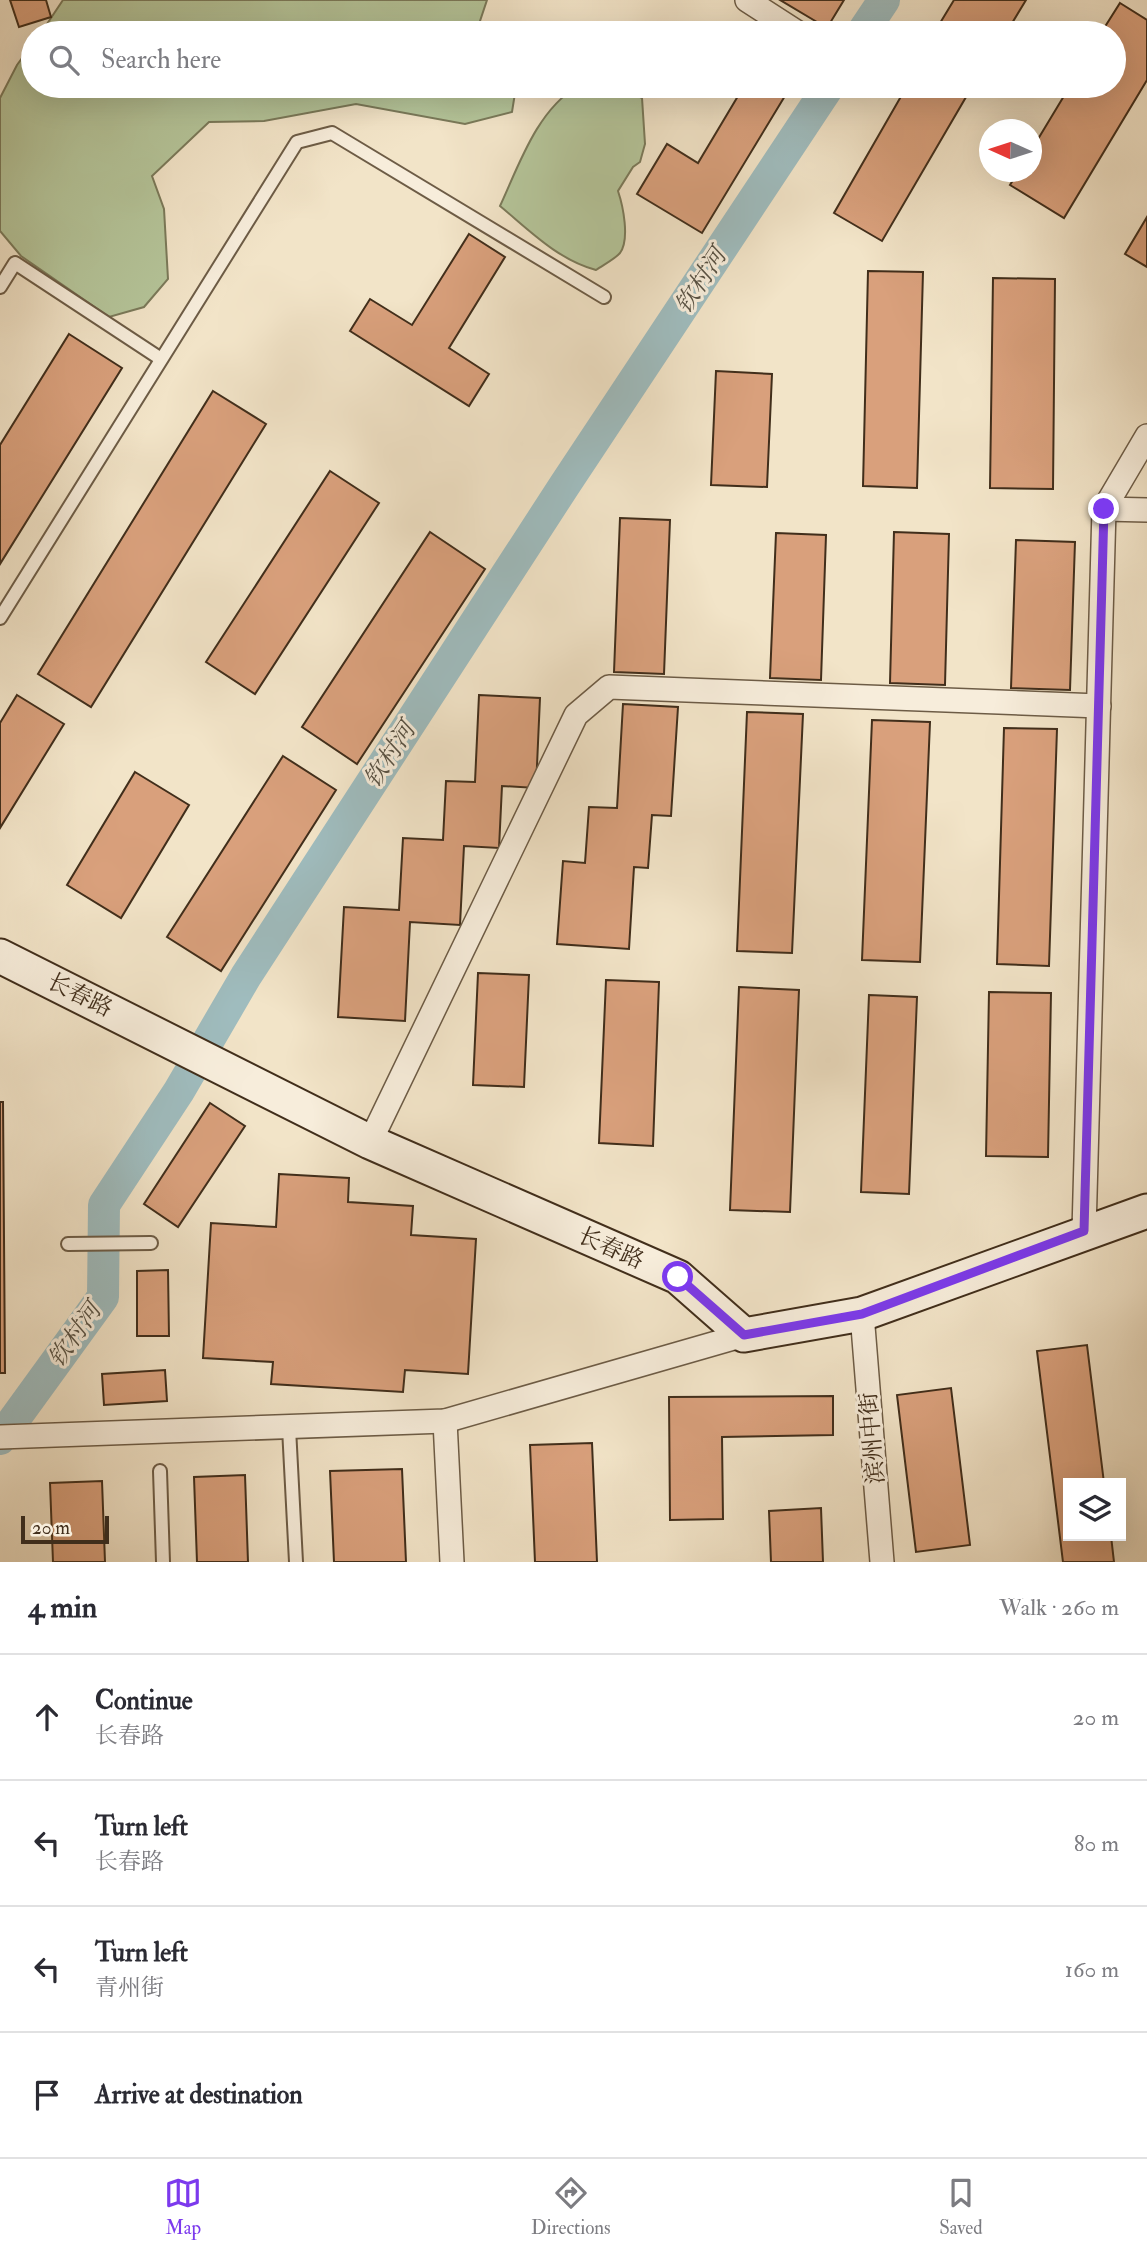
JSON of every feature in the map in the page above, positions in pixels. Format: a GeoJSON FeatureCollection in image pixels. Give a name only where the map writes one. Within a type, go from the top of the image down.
{"type":"FeatureCollection","features":[{"type":"Feature","properties":{"kind":"street"},"geometry":{"type":"LineString","coordinates":[[747,0],[779,21]]}},
{"type":"Feature","properties":{"kind":"street"},"geometry":{"type":"LineString","coordinates":[[1084,1231],[1104,509],[1147,436]]}},
{"type":"Feature","properties":{"kind":"street"},"geometry":{"type":"LineString","coordinates":[[1104,509],[1147,510]]}},
{"type":"Feature","properties":{"kind":"street"},"geometry":{"type":"LineString","coordinates":[[370,1143],[576,715],[609,687],[1098,706]]}},
{"type":"Feature","properties":{"kind":"street","name":"长春路"},"geometry":{"type":"LineString","coordinates":[[0,956],[370,1143],[678,1277],[744,1335]]}},
{"type":"Feature","properties":{"kind":"street"},"geometry":{"type":"LineString","coordinates":[[0,1437],[445,1421],[744,1335],[862,1314],[1084,1231],[1147,1211]]}},
{"type":"Feature","properties":{"kind":"street","name":"滨州中街"},"geometry":{"type":"LineString","coordinates":[[862,1314],[882,1562]]}},
{"type":"Feature","properties":{"kind":"street"},"geometry":{"type":"LineString","coordinates":[[445,1421],[452,1562]]}},
{"type":"Feature","properties":{"kind":"lane"},"geometry":{"type":"LineString","coordinates":[[0,618],[297,142],[332,133],[604,297]]}},
{"type":"Feature","properties":{"kind":"lane"},"geometry":{"type":"LineString","coordinates":[[0,287],[15,263],[161,359]]}},
{"type":"Feature","properties":{"kind":"lane"},"geometry":{"type":"LineString","coordinates":[[68,1244],[151,1243]]}},
{"type":"Feature","properties":{"kind":"lane"},"geometry":{"type":"LineString","coordinates":[[289,1428],[296,1562]]}},
{"type":"Feature","properties":{"kind":"lane"},"geometry":{"type":"LineString","coordinates":[[160,1471],[163,1562]]}},
{"type":"Feature","properties":{"kind":"green space"},"geometry":{"type":"Polygon","coordinates":[[[63,0],[487,0],[480,21],[49,21],[63,0]]]}},
{"type":"Feature","properties":{"kind":"green space"},"geometry":{"type":"Polygon","coordinates":[[[21,60],[21,98],[514,98],[512,112],[465,124],[356,104],[264,121],[209,122],[152,176],[164,209],[168,279],[144,307],[109,317],[21,256],[0,231],[0,98],[21,60]]]}},
{"type":"Feature","properties":{"kind":"green space"},"geometry":{"type":"Polygon","coordinates":[[[562,98],[642,98],[645,144],[640,162],[633,167],[618,191],[625,222],[625,240],[620,253],[596,270],[557,252],[500,206],[522,156],[551,109],[562,98]]]}},
{"type":"Feature","properties":{"kind":"building"},"geometry":{"type":"Polygon","coordinates":[[[10,0],[46,0],[51,17],[38,21],[21,21],[19,27],[10,0]]]}},
{"type":"Feature","properties":{"kind":"building"},"geometry":{"type":"Polygon","coordinates":[[[780,0],[844,0],[831,21],[815,21],[780,0]]]}},
{"type":"Feature","properties":{"kind":"building"},"geometry":{"type":"Polygon","coordinates":[[[954,0],[1026,0],[1013,21],[941,21],[954,0]]]}},
{"type":"Feature","properties":{"kind":"building"},"geometry":{"type":"Polygon","coordinates":[[[1120,3],[1147,20],[1147,80],[1064,218],[1010,185],[1012,182],[1042,182],[1042,132],[1063,98],[1126,98],[1126,21],[1109,21],[1120,3]]]}},
{"type":"Feature","properties":{"kind":"building"},"geometry":{"type":"Polygon","coordinates":[[[737,98],[784,98],[702,233],[637,194],[667,144],[698,163],[737,98]]]}},
{"type":"Feature","properties":{"kind":"building"},"geometry":{"type":"Polygon","coordinates":[[[900,98],[965,98],[882,241],[834,213],[900,98]]]}},
{"type":"Feature","properties":{"kind":"building"},"geometry":{"type":"Polygon","coordinates":[[[1147,217],[1147,267],[1125,254],[1147,217]]]}},
{"type":"Feature","properties":{"kind":"building"},"geometry":{"type":"Polygon","coordinates":[[[469,234],[505,257],[449,348],[489,374],[469,406],[350,331],[370,299],[412,325],[469,234]]]}},
{"type":"Feature","properties":{"kind":"building"},"geometry":{"type":"Polygon","coordinates":[[[868,271],[923,272],[917,488],[863,486],[868,271]]]}},
{"type":"Feature","properties":{"kind":"building"},"geometry":{"type":"Polygon","coordinates":[[[993,278],[1055,279],[1053,489],[990,488],[993,278]]]}},
{"type":"Feature","properties":{"kind":"building"},"geometry":{"type":"Polygon","coordinates":[[[69,334],[122,368],[0,564],[0,445],[69,334]]]}},
{"type":"Feature","properties":{"kind":"building"},"geometry":{"type":"Polygon","coordinates":[[[716,371],[772,374],[767,487],[711,485],[716,371]]]}},
{"type":"Feature","properties":{"kind":"building"},"geometry":{"type":"Polygon","coordinates":[[[213,391],[266,424],[91,707],[38,674],[213,391]]]}},
{"type":"Feature","properties":{"kind":"building"},"geometry":{"type":"Polygon","coordinates":[[[330,471],[379,503],[255,694],[206,662],[330,471]]]}},
{"type":"Feature","properties":{"kind":"building"},"geometry":{"type":"Polygon","coordinates":[[[620,518],[670,520],[664,674],[614,672],[620,518]]]}},
{"type":"Feature","properties":{"kind":"building"},"geometry":{"type":"Polygon","coordinates":[[[430,532],[485,569],[357,764],[302,727],[430,532]]]}},
{"type":"Feature","properties":{"kind":"building"},"geometry":{"type":"Polygon","coordinates":[[[894,532],[949,534],[945,685],[890,683],[894,532]]]}},
{"type":"Feature","properties":{"kind":"building"},"geometry":{"type":"Polygon","coordinates":[[[776,533],[826,535],[821,680],[770,678],[776,533]]]}},
{"type":"Feature","properties":{"kind":"building"},"geometry":{"type":"Polygon","coordinates":[[[1016,540],[1075,542],[1070,690],[1011,688],[1016,540]]]}},
{"type":"Feature","properties":{"kind":"building"},"geometry":{"type":"Polygon","coordinates":[[[17,695],[64,724],[0,828],[0,723],[17,695]]]}},
{"type":"Feature","properties":{"kind":"building"},"geometry":{"type":"Polygon","coordinates":[[[479,695],[540,698],[536,788],[502,786],[499,848],[464,846],[460,925],[410,922],[405,1021],[338,1017],[344,907],[399,910],[403,838],[443,840],[446,781],[475,782],[479,695]]]}},
{"type":"Feature","properties":{"kind":"building"},"geometry":{"type":"Polygon","coordinates":[[[623,704],[678,707],[671,816],[652,815],[648,868],[634,867],[629,949],[557,944],[563,861],[585,863],[589,807],[617,808],[623,704]]]}},
{"type":"Feature","properties":{"kind":"building"},"geometry":{"type":"Polygon","coordinates":[[[747,712],[803,714],[792,953],[737,951],[747,712]]]}},
{"type":"Feature","properties":{"kind":"building"},"geometry":{"type":"Polygon","coordinates":[[[872,720],[930,722],[920,962],[862,960],[872,720]]]}},
{"type":"Feature","properties":{"kind":"building"},"geometry":{"type":"Polygon","coordinates":[[[1004,728],[1057,729],[1049,966],[997,964],[1004,728]]]}},
{"type":"Feature","properties":{"kind":"building"},"geometry":{"type":"Polygon","coordinates":[[[283,756],[336,790],[221,971],[167,937],[283,756]]]}},
{"type":"Feature","properties":{"kind":"building"},"geometry":{"type":"Polygon","coordinates":[[[135,772],[189,805],[121,918],[67,885],[135,772]]]}},
{"type":"Feature","properties":{"kind":"building"},"geometry":{"type":"Polygon","coordinates":[[[478,973],[529,975],[524,1087],[473,1085],[478,973]]]}},
{"type":"Feature","properties":{"kind":"building"},"geometry":{"type":"Polygon","coordinates":[[[606,980],[659,982],[653,1146],[599,1143],[606,980]]]}},
{"type":"Feature","properties":{"kind":"building"},"geometry":{"type":"Polygon","coordinates":[[[739,987],[799,990],[790,1212],[730,1210],[739,987]]]}},
{"type":"Feature","properties":{"kind":"building"},"geometry":{"type":"Polygon","coordinates":[[[989,992],[1051,993],[1048,1157],[986,1156],[989,992]]]}},
{"type":"Feature","properties":{"kind":"building"},"geometry":{"type":"Polygon","coordinates":[[[869,995],[917,997],[909,1194],[861,1192],[869,995]]]}},
{"type":"Feature","properties":{"kind":"building"},"geometry":{"type":"Polygon","coordinates":[[[0,1102],[3,1102],[5,1373],[0,1373],[0,1102]]]}},
{"type":"Feature","properties":{"kind":"building"},"geometry":{"type":"Polygon","coordinates":[[[210,1103],[245,1126],[178,1227],[144,1204],[210,1103]]]}},
{"type":"Feature","properties":{"kind":"building"},"geometry":{"type":"Polygon","coordinates":[[[279,1174],[349,1178],[348,1202],[413,1206],[411,1235],[476,1239],[468,1374],[405,1370],[403,1392],[271,1384],[273,1362],[203,1358],[211,1223],[276,1227],[279,1174]]]}},
{"type":"Feature","properties":{"kind":"building"},"geometry":{"type":"Polygon","coordinates":[[[168,1270],[169,1336],[137,1336],[137,1271],[168,1270]]]}},
{"type":"Feature","properties":{"kind":"building"},"geometry":{"type":"Polygon","coordinates":[[[1087,1345],[1103,1478],[1063,1478],[1063,1541],[1112,1541],[1114,1562],[1063,1562],[1037,1351],[1087,1345]]]}},
{"type":"Feature","properties":{"kind":"building"},"geometry":{"type":"Polygon","coordinates":[[[165,1370],[167,1401],[104,1405],[102,1374],[165,1370]]]}},
{"type":"Feature","properties":{"kind":"building"},"geometry":{"type":"Polygon","coordinates":[[[951,1388],[970,1545],[916,1552],[897,1395],[951,1388]]]}},
{"type":"Feature","properties":{"kind":"building"},"geometry":{"type":"Polygon","coordinates":[[[833,1396],[833,1435],[722,1437],[723,1519],[670,1520],[669,1397],[833,1396]]]}},
{"type":"Feature","properties":{"kind":"building"},"geometry":{"type":"Polygon","coordinates":[[[592,1443],[597,1562],[535,1562],[530,1445],[592,1443]]]}},
{"type":"Feature","properties":{"kind":"building"},"geometry":{"type":"Polygon","coordinates":[[[402,1469],[406,1562],[334,1562],[330,1471],[402,1469]]]}},
{"type":"Feature","properties":{"kind":"building"},"geometry":{"type":"Polygon","coordinates":[[[245,1475],[248,1562],[197,1562],[194,1477],[245,1475]]]}},
{"type":"Feature","properties":{"kind":"building"},"geometry":{"type":"Polygon","coordinates":[[[102,1481],[105,1562],[53,1562],[50,1483],[102,1481]]]}},
{"type":"Feature","properties":{"kind":"building"},"geometry":{"type":"Polygon","coordinates":[[[821,1508],[823,1562],[771,1562],[769,1511],[821,1508]]]}},
{"type":"Feature","properties":{"kind":"waterway","name":"钦村河"},"geometry":{"type":"LineString","coordinates":[[870,21],[884,0]]}},
{"type":"Feature","properties":{"kind":"waterway","name":"钦村河"},"geometry":{"type":"LineString","coordinates":[[0,1439],[103,1297],[104,1205],[179,1091],[246,976],[564,486],[821,98]]}},
{"type":"Feature","properties":{"kind":"route"},"geometry":{"type":"LineString","coordinates":[[678,1277],[744,1335],[862,1314],[1084,1231],[1104,509]]}}]}
